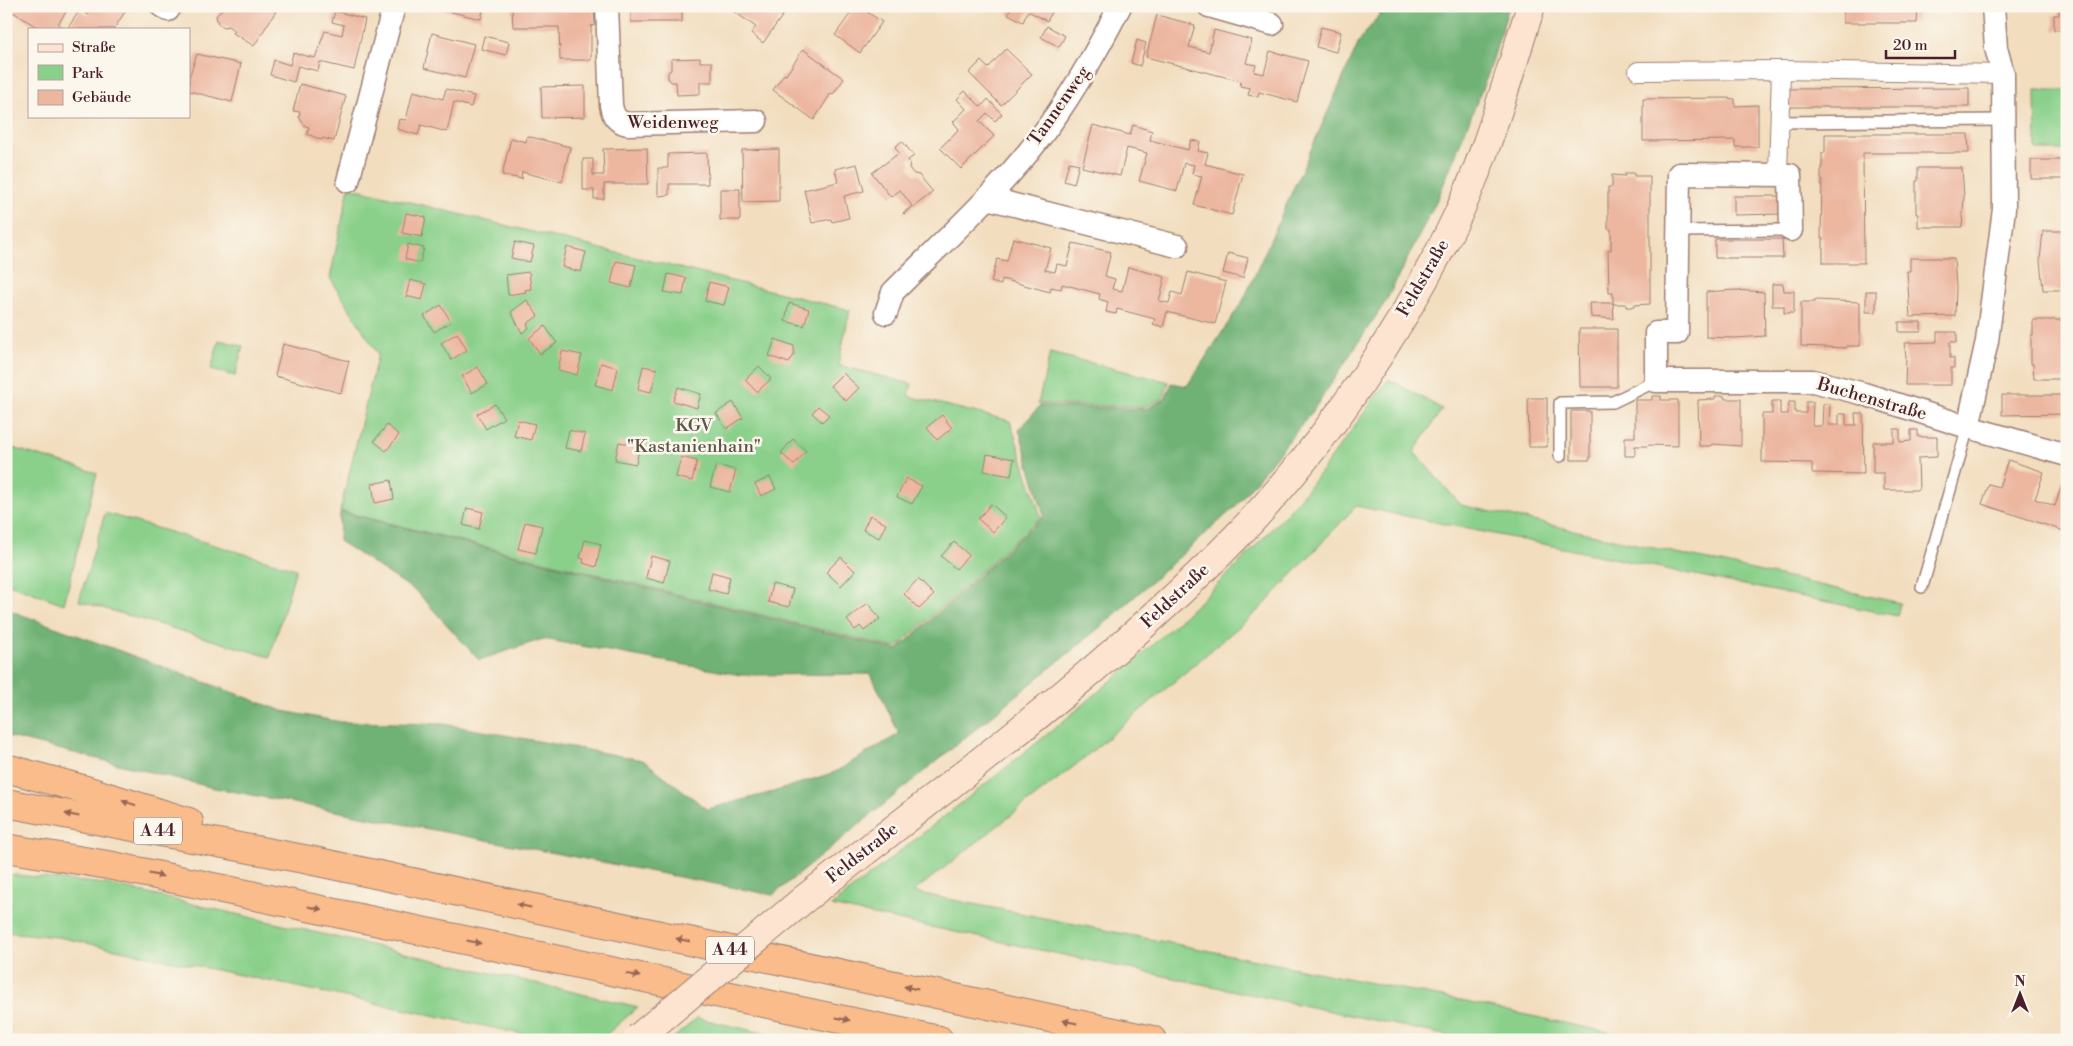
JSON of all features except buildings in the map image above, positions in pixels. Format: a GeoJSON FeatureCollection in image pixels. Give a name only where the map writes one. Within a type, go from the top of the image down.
{"type":"FeatureCollection","features":[{"type":"Feature","properties":{"kind":"highway"},"geometry":{"type":"LineString","coordinates":[[6,768],[86,790],[309,860]]}},
{"type":"Feature","properties":{"kind":"highway","name":"A 44"},"geometry":{"type":"LineString","coordinates":[[6,803],[309,860],[1152,1040]]}},
{"type":"Feature","properties":{"kind":"highway","name":"A 44"},"geometry":{"type":"LineString","coordinates":[[6,848],[108,865],[939,1040]]}},
{"type":"Feature","properties":{"kind":"highway"},"geometry":{"type":"LineString","coordinates":[[6,858],[108,865]]}},
{"type":"Feature","properties":{"kind":"main road","name":"Feldstraße"},"geometry":{"type":"LineString","coordinates":[[637,1039],[802,900],[1098,666],[1169,604],[1240,533],[1305,458],[1359,385],[1404,314],[1449,234],[1478,168],[1531,6]]}},
{"type":"Feature","properties":{"kind":"street"},"geometry":{"type":"LineString","coordinates":[[162,6],[168,10],[170,6]]}},
{"type":"Feature","properties":{"kind":"street"},"geometry":{"type":"LineString","coordinates":[[348,181],[394,6]]}},
{"type":"Feature","properties":{"kind":"street","name":"Weidenweg"},"geometry":{"type":"LineString","coordinates":[[607,6],[611,106],[613,115],[618,121],[627,124],[756,121]]}},
{"type":"Feature","properties":{"kind":"street","name":"Tannenweg"},"geometry":{"type":"LineString","coordinates":[[886,313],[893,292],[987,198],[1038,140],[1086,70],[1120,6]]}},
{"type":"Feature","properties":{"kind":"street"},"geometry":{"type":"LineString","coordinates":[[1209,6],[1272,24]]}},
{"type":"Feature","properties":{"kind":"street"},"geometry":{"type":"LineString","coordinates":[[1968,427],[1987,341],[2004,209],[2002,74],[1996,48],[1993,6]]}},
{"type":"Feature","properties":{"kind":"street"},"geometry":{"type":"LineString","coordinates":[[1638,71],[1781,70],[2002,74]]}},
{"type":"Feature","properties":{"kind":"street"},"geometry":{"type":"LineString","coordinates":[[1778,174],[1781,70]]}},
{"type":"Feature","properties":{"kind":"street"},"geometry":{"type":"LineString","coordinates":[[1656,381],[1656,333],[1677,333],[1679,174],[1790,174],[1790,230]]}},
{"type":"Feature","properties":{"kind":"street"},"geometry":{"type":"LineString","coordinates":[[987,198],[1177,246]]}},
{"type":"Feature","properties":{"kind":"street","name":"Buchenstraße"},"geometry":{"type":"LineString","coordinates":[[1656,381],[1813,381],[1864,394],[1968,427],[2067,454]]}},
{"type":"Feature","properties":{"kind":"lane"},"geometry":{"type":"LineString","coordinates":[[1778,122],[2004,120]]}},
{"type":"Feature","properties":{"kind":"lane"},"geometry":{"type":"LineString","coordinates":[[1678,231],[1790,230]]}},
{"type":"Feature","properties":{"kind":"lane"},"geometry":{"type":"LineString","coordinates":[[1560,456],[1560,403],[1613,402],[1656,381]]}},
{"type":"Feature","properties":{"kind":"lane"},"geometry":{"type":"LineString","coordinates":[[1922,587],[1968,427]]}},
{"type":"Feature","properties":{"kind":"green space"},"geometry":{"type":"Polygon","coordinates":[[[1386,6],[1509,6],[1489,72],[1438,198],[1386,301],[1312,412],[1234,508],[1104,624],[773,895],[210,787],[6,736],[6,609],[283,711],[341,722],[444,724],[643,760],[707,809],[773,792],[835,772],[899,734],[871,674],[741,675],[543,639],[479,660],[417,592],[339,541],[340,512],[897,650],[1044,516],[1019,429],[1040,406],[1146,409],[1165,399],[1172,383],[1187,386],[1244,299],[1360,40],[1386,6]]]}},
{"type":"Feature","properties":{"kind":"green space"},"geometry":{"type":"Polygon","coordinates":[[[2035,90],[2067,90],[2067,150],[2036,150],[2035,90]]]}},
{"type":"Feature","properties":{"kind":"green space","name":"KGV \"Kastanienhain\""},"geometry":{"type":"Polygon","coordinates":[[[349,187],[850,310],[838,365],[912,384],[908,396],[1010,421],[1041,517],[896,648],[340,511],[378,354],[330,278],[349,187]]]}},
{"type":"Feature","properties":{"kind":"green space"},"geometry":{"type":"Polygon","coordinates":[[[219,340],[243,346],[235,376],[211,370],[219,340]]]}},
{"type":"Feature","properties":{"kind":"green space"},"geometry":{"type":"Polygon","coordinates":[[[1050,353],[1169,382],[1163,398],[1145,407],[1038,404],[1050,353]]]}},
{"type":"Feature","properties":{"kind":"green space"},"geometry":{"type":"Polygon","coordinates":[[[1389,379],[1442,409],[1414,452],[1461,505],[1900,603],[1897,616],[1356,506],[1261,608],[1078,763],[913,892],[1447,998],[1644,1040],[1468,1040],[831,906],[1007,767],[1122,672],[1231,571],[1297,501],[1389,379]]]}},
{"type":"Feature","properties":{"kind":"green space"},"geometry":{"type":"Polygon","coordinates":[[[6,446],[97,473],[64,604],[6,583],[6,446]]]}},
{"type":"Feature","properties":{"kind":"green space"},"geometry":{"type":"Polygon","coordinates":[[[105,513],[296,569],[270,657],[79,601],[105,513]]]}},
{"type":"Feature","properties":{"kind":"green space"},"geometry":{"type":"Polygon","coordinates":[[[6,874],[106,884],[638,1007],[600,1040],[551,1040],[58,937],[6,932],[6,874]]]}},
{"type":"Feature","properties":{"kind":"green space"},"geometry":{"type":"Polygon","coordinates":[[[697,1018],[793,1040],[671,1040],[697,1018]]]}}]}
